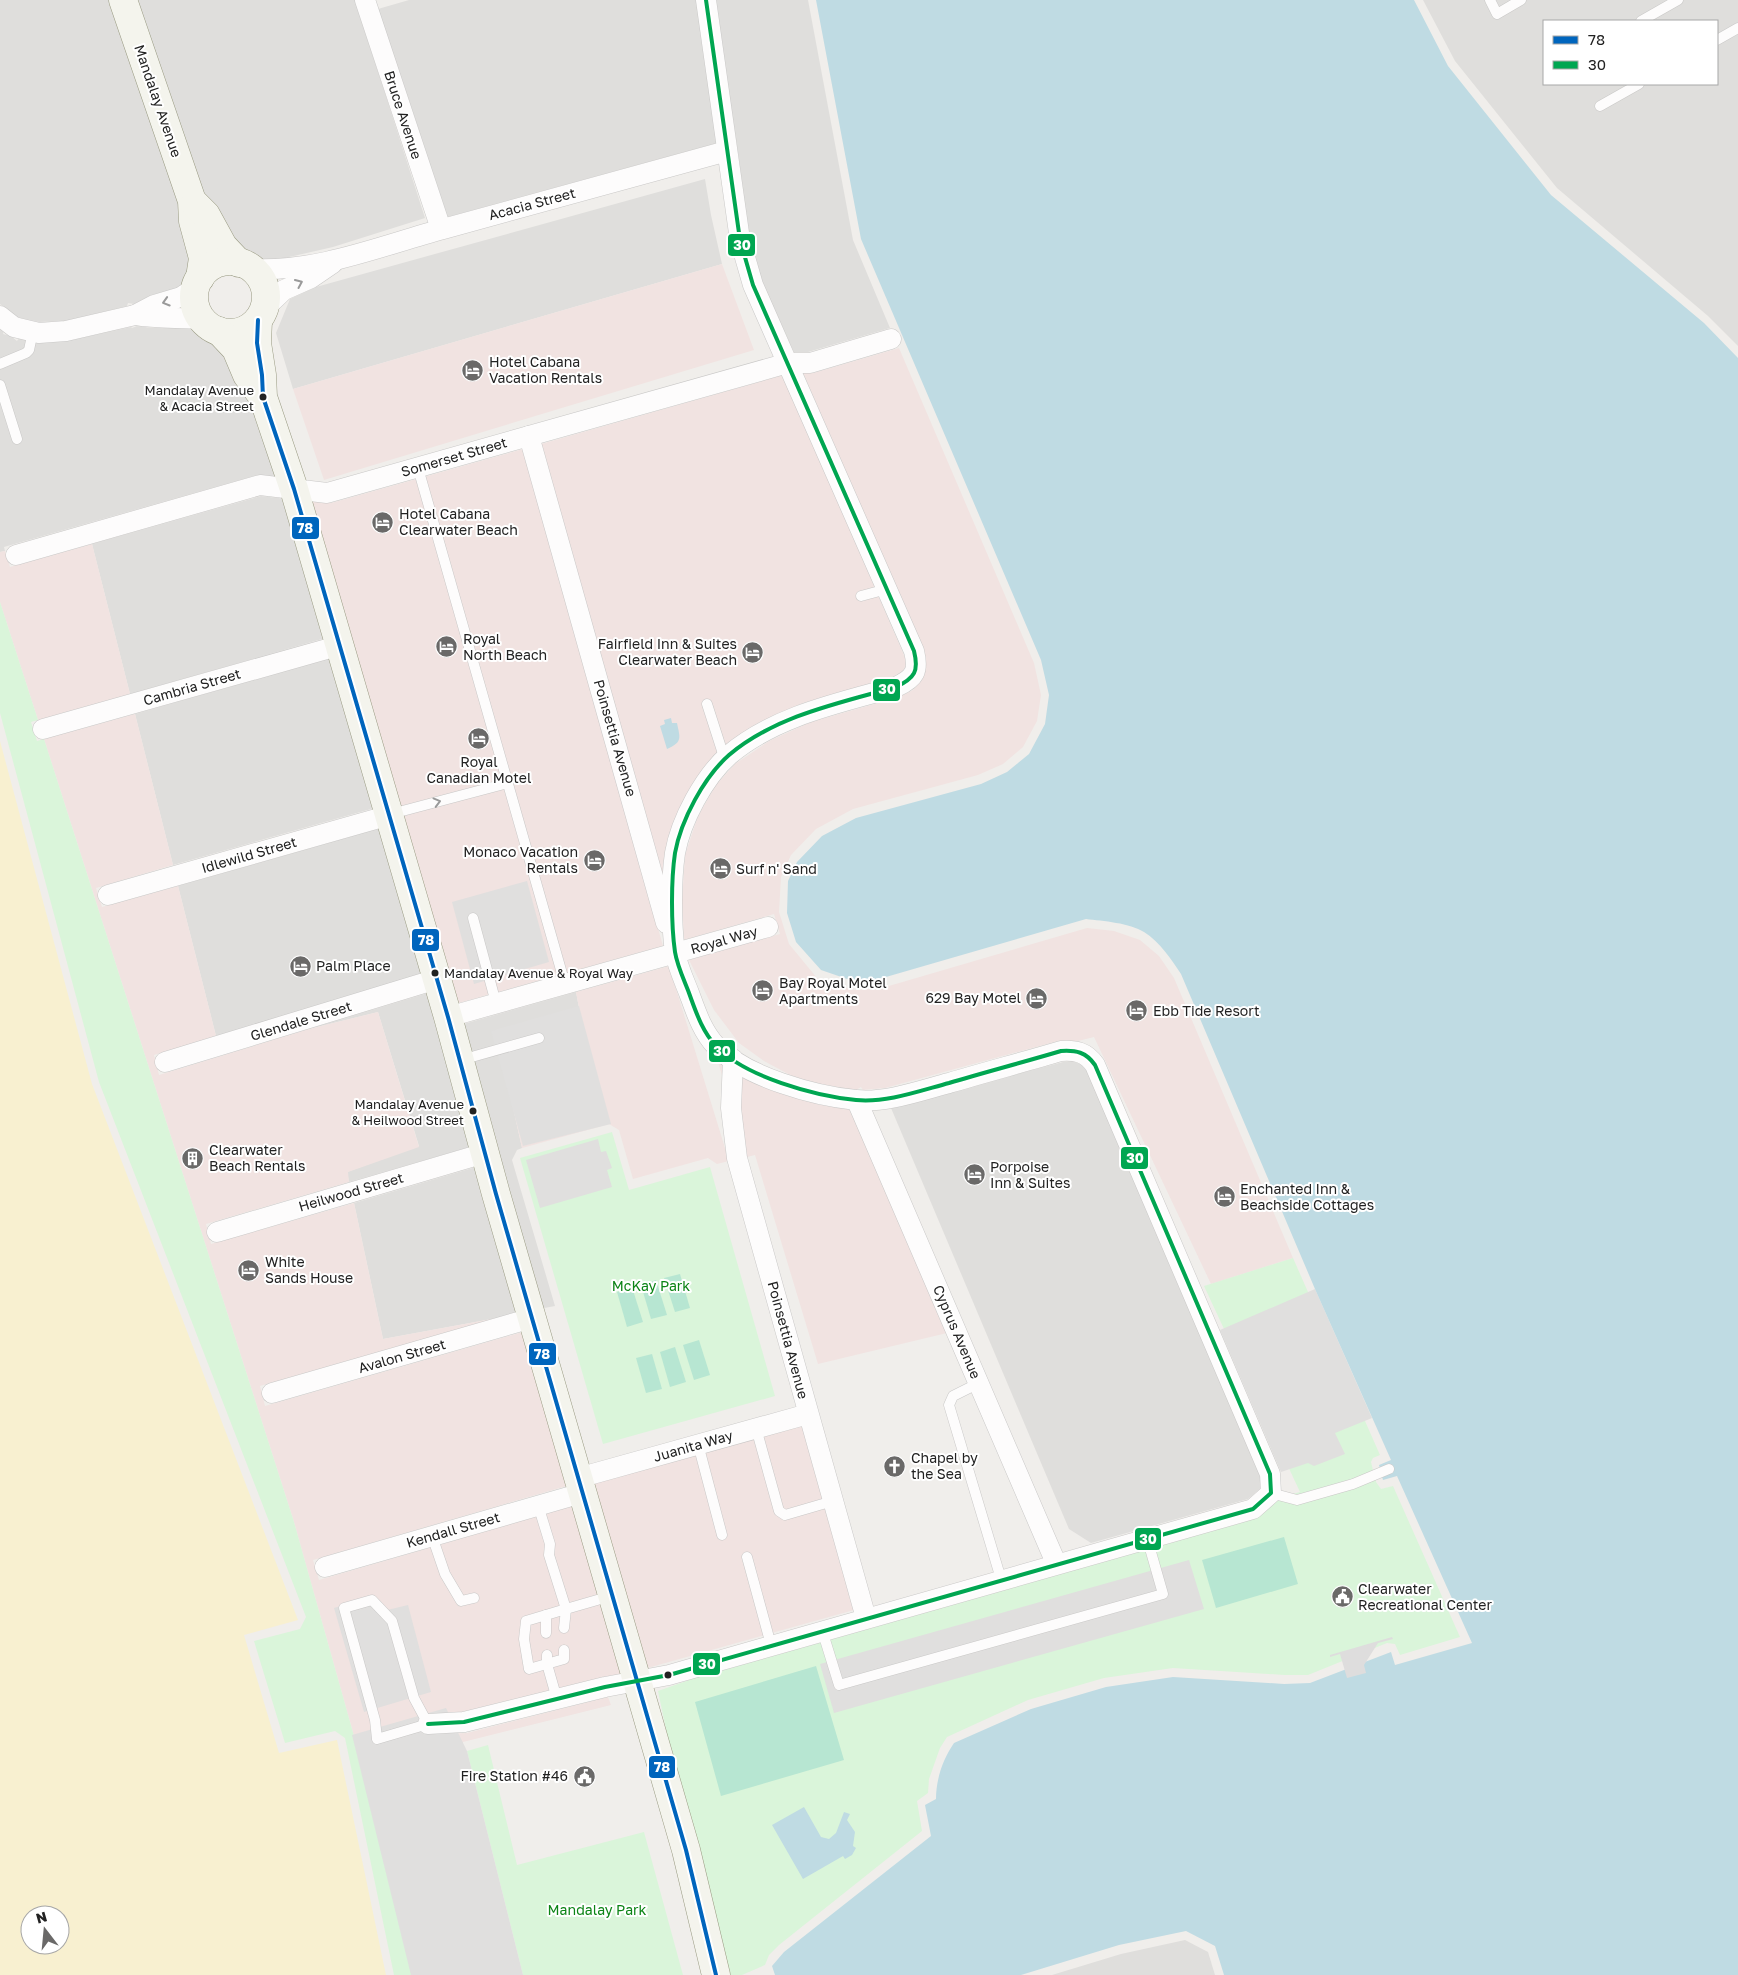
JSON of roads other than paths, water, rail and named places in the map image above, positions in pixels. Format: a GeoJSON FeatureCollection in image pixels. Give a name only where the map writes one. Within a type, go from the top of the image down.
{"type":"FeatureCollection","features":[{"type":"Feature","properties":{"kind":"street","name":"Mandalay Avenue"},"geometry":{"type":"LineString","coordinates":[[123,0],[192,202],[193,221],[202,258],[198,283]]}},
{"type":"Feature","properties":{"kind":"street"},"geometry":{"type":"LineString","coordinates":[[428,1724],[464,1722],[605,1687],[669,1675],[1056,1563],[1253,1509],[1271,1493],[1270,1474],[1090,1057],[1082,1052],[1072,1050],[1061,1051],[916,1092],[886,1098],[857,1100],[819,1094],[789,1086],[760,1074],[733,1059],[716,1046],[699,1021],[675,953],[673,900],[675,852],[689,811],[709,778],[725,760],[764,732],[807,712],[896,687],[909,681],[917,663],[914,651],[887,588],[753,286],[740,240],[706,0]]}},
{"type":"Feature","properties":{"kind":"street","name":"Bruce Avenue"},"geometry":{"type":"LineString","coordinates":[[368,1],[441,229]]}},
{"type":"Feature","properties":{"kind":"street","name":"Acacia Street"},"geometry":{"type":"LineString","coordinates":[[245,266],[278,270],[337,261],[441,229],[727,151]]}},
{"type":"Feature","properties":{"kind":"street","name":"Mandalay Avenue"},"geometry":{"type":"LineString","coordinates":[[192,202],[206,215],[223,246],[245,266]]}},
{"type":"Feature","properties":{"kind":"street","name":"Acacia Street"},"geometry":{"type":"LineString","coordinates":[[261,315],[284,290],[311,278],[337,261]]}},
{"type":"Feature","properties":{"kind":"street"},"geometry":{"type":"LineString","coordinates":[[16,325],[38,333],[66,331],[135,315],[154,305],[181,297],[198,283],[208,270],[217,264],[228,262],[245,266],[263,283],[266,292],[257,342],[263,397],[294,489],[448,1017],[532,1318],[686,1850],[716,1975]]}},
{"type":"Feature","properties":{"kind":"street"},"geometry":{"type":"LineString","coordinates":[[198,283],[194,298],[196,309],[236,349],[247,375],[263,397]]}},
{"type":"Feature","properties":{"kind":"street"},"geometry":{"type":"LineString","coordinates":[[135,315],[152,318],[180,317],[210,325],[230,333],[250,328],[261,315]]}},
{"type":"Feature","properties":{"kind":"street","name":"Somerset Street"},"geometry":{"type":"LineString","coordinates":[[16,555],[260,485],[327,493],[788,363],[810,363],[891,339]]}},
{"type":"Feature","properties":{"kind":"street","name":"Poinsettia Avenue"},"geometry":{"type":"LineString","coordinates":[[529,436],[675,953]]}},
{"type":"Feature","properties":{"kind":"street","name":"Cambria Street"},"geometry":{"type":"LineString","coordinates":[[43,729],[340,644]]}},
{"type":"Feature","properties":{"kind":"street","name":"Idlewild Street"},"geometry":{"type":"LineString","coordinates":[[108,895],[390,815]]}},
{"type":"Feature","properties":{"kind":"street","name":"Royal Way"},"geometry":{"type":"LineString","coordinates":[[448,1017],[768,927]]}},
{"type":"Feature","properties":{"kind":"street","name":"Glendale Street"},"geometry":{"type":"LineString","coordinates":[[165,1062],[437,979]]}},
{"type":"Feature","properties":{"kind":"street","name":"Poinsettia Avenue"},"geometry":{"type":"LineString","coordinates":[[733,1059],[731,1108],[737,1158],[866,1618]]}},
{"type":"Feature","properties":{"kind":"street","name":"Cyprus Avenue"},"geometry":{"type":"LineString","coordinates":[[857,1100],[1056,1563]]}},
{"type":"Feature","properties":{"kind":"street","name":"Heilwood Street"},"geometry":{"type":"LineString","coordinates":[[217,1232],[485,1153]]}},
{"type":"Feature","properties":{"kind":"street","name":"Avalon Street"},"geometry":{"type":"LineString","coordinates":[[272,1393],[532,1318]]}},
{"type":"Feature","properties":{"kind":"street","name":"Juanita Way"},"geometry":{"type":"LineString","coordinates":[[580,1485],[698,1444],[808,1414]]}},
{"type":"Feature","properties":{"kind":"street","name":"Kendall Street"},"geometry":{"type":"LineString","coordinates":[[325,1567],[538,1506],[580,1485]]}},
{"type":"Feature","properties":{"kind":"lane"},"geometry":{"type":"LineString","coordinates":[[1490,0],[1496,14],[1521,0]]}},
{"type":"Feature","properties":{"kind":"lane"},"geometry":{"type":"LineString","coordinates":[[1643,20],[1678,0]]}},
{"type":"Feature","properties":{"kind":"lane"},"geometry":{"type":"LineString","coordinates":[[1718,39],[1738,28]]}},
{"type":"Feature","properties":{"kind":"lane"},"geometry":{"type":"LineString","coordinates":[[1600,106],[1637,85]]}},
{"type":"Feature","properties":{"kind":"lane"},"geometry":{"type":"LineString","coordinates":[[0,364],[29,350],[16,325]]}},
{"type":"Feature","properties":{"kind":"lane"},"geometry":{"type":"LineString","coordinates":[[0,385],[17,439]]}},
{"type":"Feature","properties":{"kind":"lane"},"geometry":{"type":"LineString","coordinates":[[418,468],[565,984]]}},
{"type":"Feature","properties":{"kind":"lane"},"geometry":{"type":"LineString","coordinates":[[861,596],[887,588]]}},
{"type":"Feature","properties":{"kind":"lane"},"geometry":{"type":"LineString","coordinates":[[707,704],[725,760]]}},
{"type":"Feature","properties":{"kind":"lane"},"geometry":{"type":"LineString","coordinates":[[390,815],[508,783]]}},
{"type":"Feature","properties":{"kind":"lane"},"geometry":{"type":"LineString","coordinates":[[473,918],[496,1004]]}},
{"type":"Feature","properties":{"kind":"lane"},"geometry":{"type":"LineString","coordinates":[[460,1060],[539,1038]]}},
{"type":"Feature","properties":{"kind":"lane"},"geometry":{"type":"LineString","coordinates":[[979,1383],[953,1396],[949,1405],[1001,1579]]}},
{"type":"Feature","properties":{"kind":"lane"},"geometry":{"type":"LineString","coordinates":[[756,1428],[779,1511],[785,1515],[833,1501]]}},
{"type":"Feature","properties":{"kind":"lane"},"geometry":{"type":"LineString","coordinates":[[698,1444],[722,1535]]}},
{"type":"Feature","properties":{"kind":"lane"},"geometry":{"type":"LineString","coordinates":[[1271,1493],[1297,1500],[1353,1484],[1389,1469]]}},
{"type":"Feature","properties":{"kind":"lane"},"geometry":{"type":"LineString","coordinates":[[538,1506],[550,1544],[549,1555],[566,1609],[564,1628]]}},
{"type":"Feature","properties":{"kind":"lane"},"geometry":{"type":"LineString","coordinates":[[432,1536],[445,1574],[461,1601],[474,1598]]}},
{"type":"Feature","properties":{"kind":"lane"},"geometry":{"type":"LineString","coordinates":[[822,1630],[839,1685],[1163,1594],[1147,1538]]}},
{"type":"Feature","properties":{"kind":"lane"},"geometry":{"type":"LineString","coordinates":[[747,1557],[771,1645]]}},
{"type":"Feature","properties":{"kind":"lane"},"geometry":{"type":"LineString","coordinates":[[564,1650],[564,1659],[547,1660],[530,1669],[524,1639],[526,1621],[612,1596]]}},
{"type":"Feature","properties":{"kind":"lane"},"geometry":{"type":"LineString","coordinates":[[372,1600],[392,1621],[414,1698],[428,1724],[378,1739],[375,1720],[344,1608],[372,1600]]}},
{"type":"Feature","properties":{"kind":"lane"},"geometry":{"type":"LineString","coordinates":[[546,1615],[546,1633]]}},
{"type":"Feature","properties":{"kind":"lane"},"geometry":{"type":"LineString","coordinates":[[547,1660],[557,1699]]}},
{"type":"Feature","properties":{"kind":"water"},"geometry":{"type":"Polygon","coordinates":[[[816,0],[1414,0],[1448,66],[1551,195],[1704,323],[1738,358],[1738,1975],[1224,1975],[1215,1946],[1186,1931],[1119,1945],[1021,1975],[775,1975],[772,1966],[784,1952],[931,1836],[925,1805],[936,1799],[937,1784],[941,1770],[954,1743],[1031,1709],[1106,1687],[1173,1677],[1284,1684],[1310,1683],[1391,1652],[1395,1665],[1472,1643],[1397,1476],[1383,1480],[1379,1465],[1391,1460],[1315,1289],[1181,974],[1160,946],[1150,936],[1131,926],[1086,919],[879,979],[853,981],[821,970],[796,942],[787,913],[788,881],[797,862],[822,836],[856,818],[981,784],[1007,772],[1029,754],[1045,724],[1049,695],[1041,660],[861,239],[816,0]]]}},
{"type":"Feature","properties":{"kind":"water"},"geometry":{"type":"Polygon","coordinates":[[[671,718],[672,723],[677,723],[679,739],[676,744],[667,749],[660,726],[665,724],[664,720],[671,718]]]}},
{"type":"Feature","properties":{"kind":"water"},"geometry":{"type":"Polygon","coordinates":[[[804,1807],[821,1837],[829,1839],[836,1833],[844,1812],[850,1814],[847,1820],[855,1832],[853,1846],[856,1848],[852,1855],[845,1859],[843,1856],[803,1879],[772,1825],[804,1807]]]}},
{"type":"Feature","properties":{"kind":"place","name":"Hotel Cabana Vacation Rentals"},"geometry":{"type":"Point","coordinates":[473,370]}},
{"type":"Feature","properties":{"kind":"place","name":"Mandalay Avenue & Acacia Street"},"geometry":{"type":"Point","coordinates":[263,397]}},
{"type":"Feature","properties":{"kind":"place","name":"Hotel Cabana Clearwater Beach"},"geometry":{"type":"Point","coordinates":[383,522]}},
{"type":"Feature","properties":{"kind":"place","name":"Royal North Beach"},"geometry":{"type":"Point","coordinates":[447,647]}},
{"type":"Feature","properties":{"kind":"place","name":"Fairfield Inn & Suites Clearwater Beach"},"geometry":{"type":"Point","coordinates":[753,652]}},
{"type":"Feature","properties":{"kind":"place","name":"Royal Canadian Motel"},"geometry":{"type":"Point","coordinates":[479,739]}},
{"type":"Feature","properties":{"kind":"place","name":"Monaco Vacation Rentals"},"geometry":{"type":"Point","coordinates":[594,860]}},
{"type":"Feature","properties":{"kind":"place","name":"Surf n' Sand"},"geometry":{"type":"Point","coordinates":[720,869]}},
{"type":"Feature","properties":{"kind":"place","name":"Palm Place"},"geometry":{"type":"Point","coordinates":[300,966]}},
{"type":"Feature","properties":{"kind":"place","name":"Mandalay Avenue & Royal Way"},"geometry":{"type":"Point","coordinates":[435,973]}},
{"type":"Feature","properties":{"kind":"place","name":"Bay Royal Motel Apartments"},"geometry":{"type":"Point","coordinates":[763,991]}},
{"type":"Feature","properties":{"kind":"place","name":"629 Bay Motel"},"geometry":{"type":"Point","coordinates":[1037,998]}},
{"type":"Feature","properties":{"kind":"place","name":"Ebb Tide Resort"},"geometry":{"type":"Point","coordinates":[1137,1011]}},
{"type":"Feature","properties":{"kind":"place","name":"Mandalay Avenue & Heilwood Street"},"geometry":{"type":"Point","coordinates":[473,1111]}},
{"type":"Feature","properties":{"kind":"place","name":"Clearwater Beach Rentals"},"geometry":{"type":"Point","coordinates":[193,1158]}},
{"type":"Feature","properties":{"kind":"place","name":"Porpoise Inn & Suites"},"geometry":{"type":"Point","coordinates":[974,1175]}},
{"type":"Feature","properties":{"kind":"place","name":"Enchanted Inn & Beachside Cottages"},"geometry":{"type":"Point","coordinates":[1224,1197]}},
{"type":"Feature","properties":{"kind":"place","name":"White Sands House"},"geometry":{"type":"Point","coordinates":[249,1270]}},
{"type":"Feature","properties":{"kind":"place","name":"Chapel by the Sea"},"geometry":{"type":"Point","coordinates":[895,1466]}},
{"type":"Feature","properties":{"kind":"place","name":"Clearwater Recreational Center"},"geometry":{"type":"Point","coordinates":[1342,1597]}},
{"type":"Feature","properties":{"kind":"place","name":"Fire Station #46"},"geometry":{"type":"Point","coordinates":[584,1776]}},
{"type":"Feature","properties":{"kind":"park label","name":"McKay Park"},"geometry":{"type":"Point","coordinates":[651,1286]}},
{"type":"Feature","properties":{"kind":"park label","name":"Mandalay Park"},"geometry":{"type":"Point","coordinates":[597,1910]}}]}
